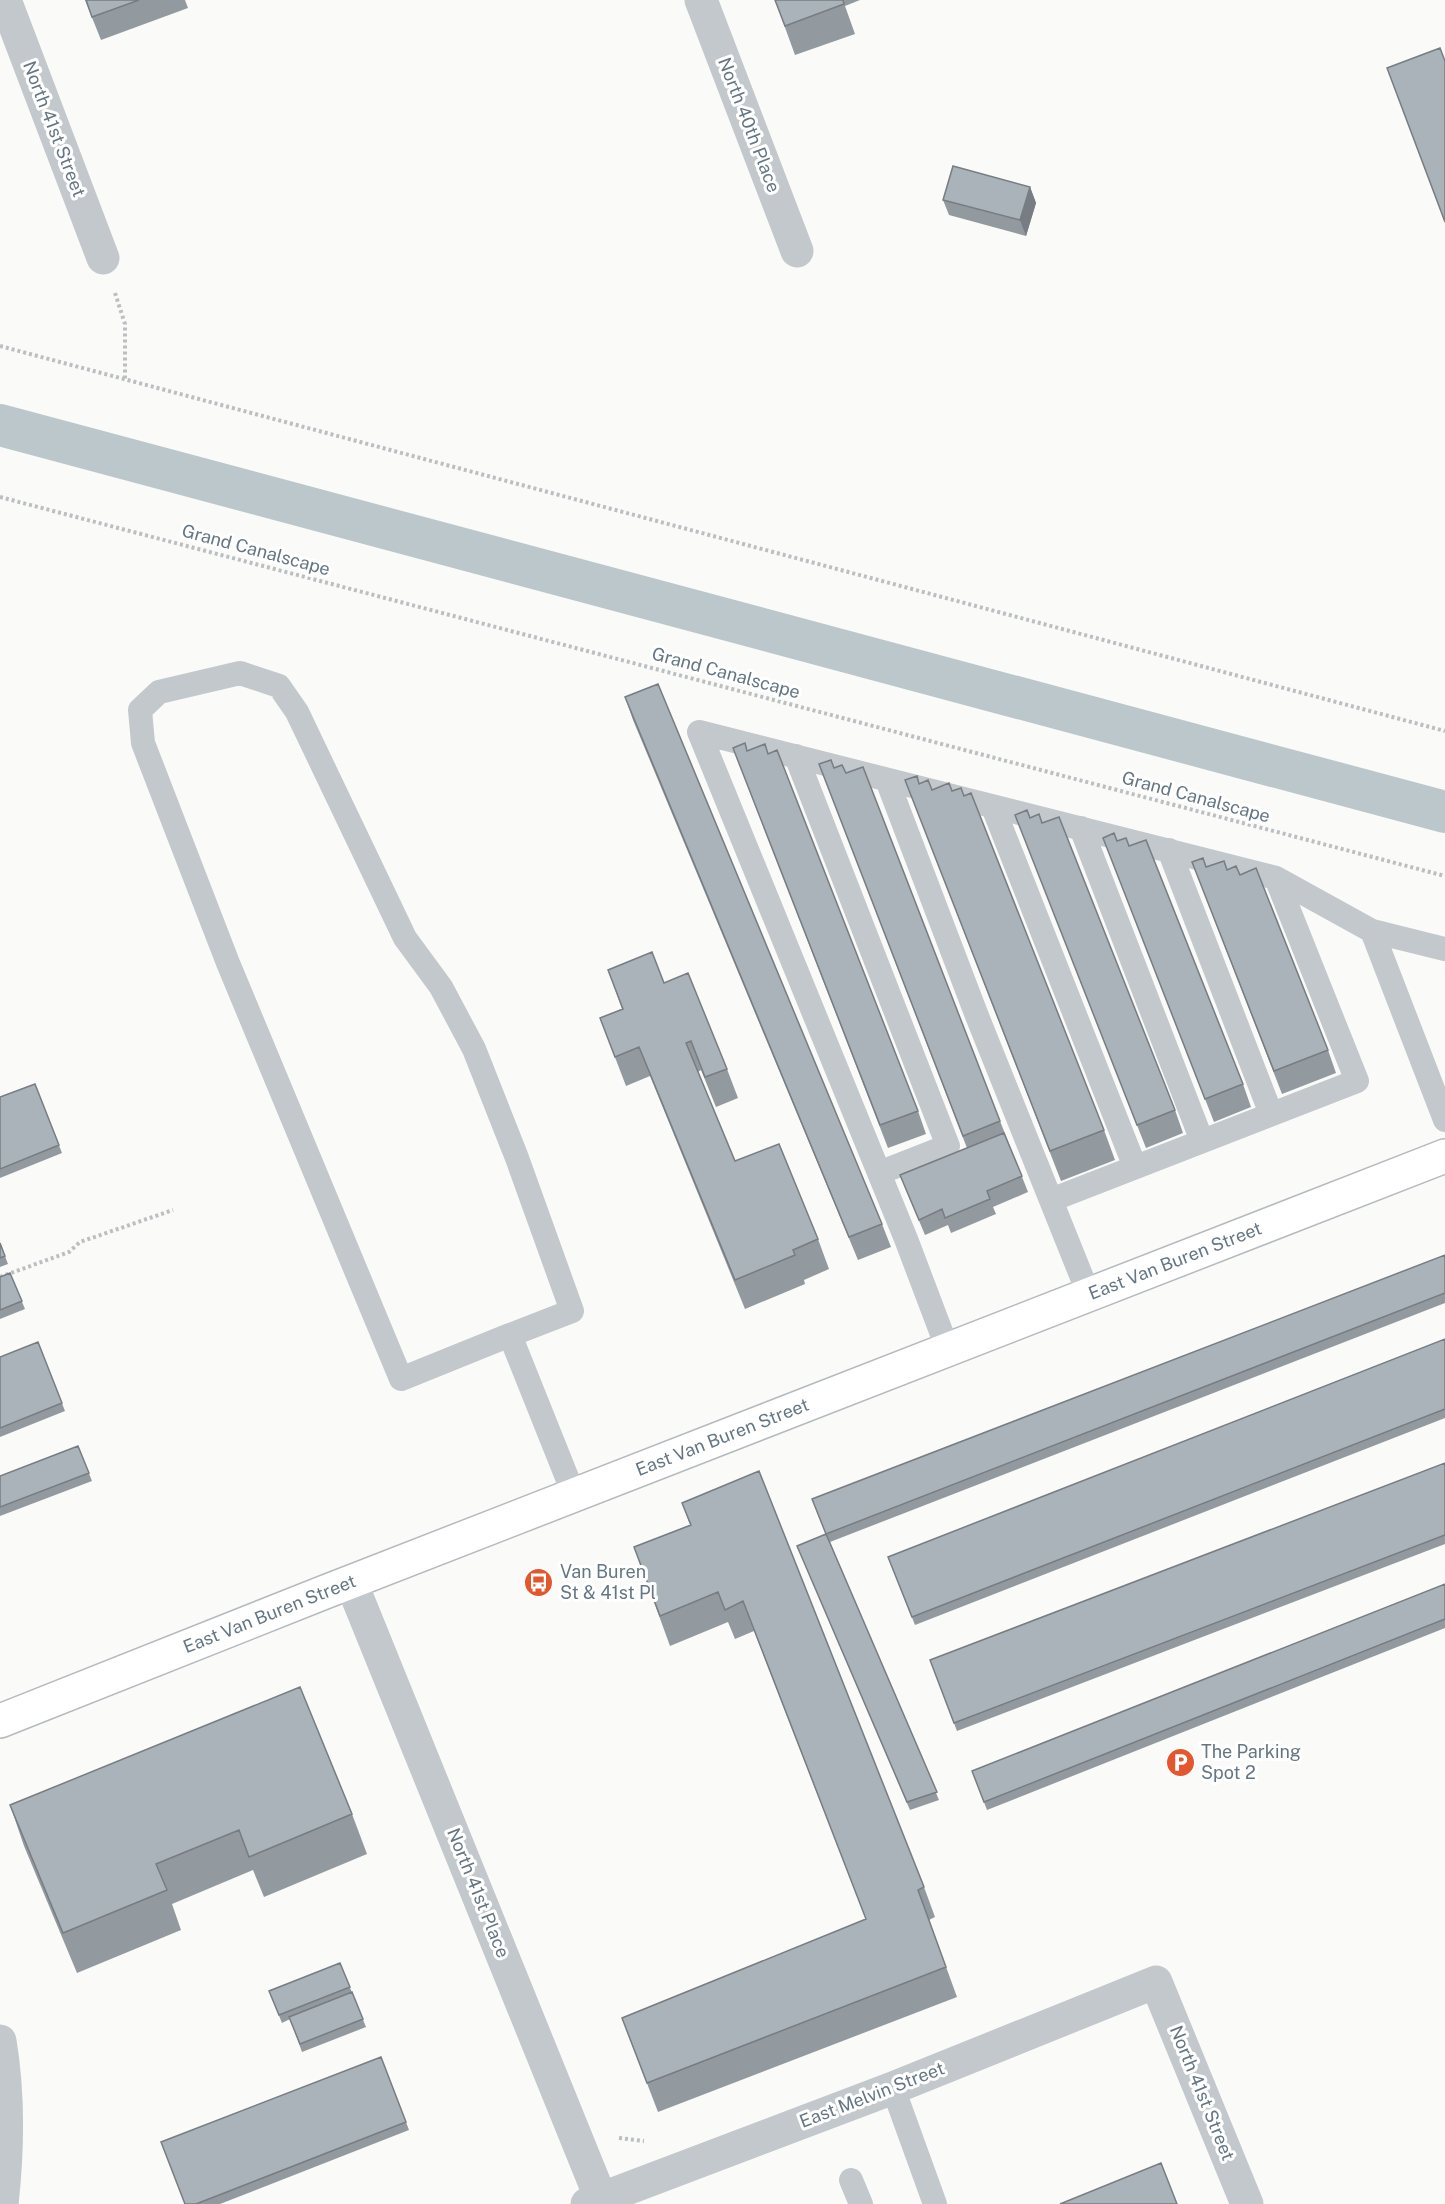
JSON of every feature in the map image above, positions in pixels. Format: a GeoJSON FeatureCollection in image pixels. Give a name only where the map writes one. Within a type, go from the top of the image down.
{"type":"FeatureCollection","features":[{"type":"Feature","properties":{"kind":"main road","name":"East Van Buren Street"},"geometry":{"type":"LineString","coordinates":[[0,1721],[1445,1156]]}},
{"type":"Feature","properties":{"kind":"street","name":"North 41st Street"},"geometry":{"type":"LineString","coordinates":[[5,0],[103,258]]}},
{"type":"Feature","properties":{"kind":"street","name":"North 40th Place"},"geometry":{"type":"LineString","coordinates":[[701,0],[797,251]]}},
{"type":"Feature","properties":{"kind":"street","name":"North 41st Place"},"geometry":{"type":"LineString","coordinates":[[351,1582],[597,2202]]}},
{"type":"Feature","properties":{"kind":"street","name":"North 41st Street"},"geometry":{"type":"LineString","coordinates":[[1156,1982],[1247,2204]]}},
{"type":"Feature","properties":{"kind":"street","name":"East Melvin Street"},"geometry":{"type":"LineString","coordinates":[[597,2202],[893,2088],[1156,1982]]}},
{"type":"Feature","properties":{"kind":"street"},"geometry":{"type":"LineString","coordinates":[[0,2041],[5,2071],[6,2163],[2,2204]]}},
{"type":"Feature","properties":{"kind":"lane"},"geometry":{"type":"LineString","coordinates":[[240,673],[279,686],[297,712],[405,938],[441,987],[474,1049],[518,1158],[572,1311],[510,1335],[401,1379],[228,963],[143,743],[140,710],[159,692],[240,673]]}},
{"type":"Feature","properties":{"kind":"lane"},"geometry":{"type":"LineString","coordinates":[[948,1350],[879,1173],[699,732],[1276,878],[1372,931],[1445,949]]}},
{"type":"Feature","properties":{"kind":"lane"},"geometry":{"type":"LineString","coordinates":[[796,756],[948,1146],[879,1173]]}},
{"type":"Feature","properties":{"kind":"lane"},"geometry":{"type":"LineString","coordinates":[[887,780],[1089,1295]]}},
{"type":"Feature","properties":{"kind":"lane"},"geometry":{"type":"LineString","coordinates":[[993,807],[1135,1167]]}},
{"type":"Feature","properties":{"kind":"lane"},"geometry":{"type":"LineString","coordinates":[[1081,828],[1202,1141]]}},
{"type":"Feature","properties":{"kind":"lane"},"geometry":{"type":"LineString","coordinates":[[1169,850],[1271,1114]]}},
{"type":"Feature","properties":{"kind":"lane"},"geometry":{"type":"LineString","coordinates":[[1051,1200],[1357,1081],[1276,878]]}},
{"type":"Feature","properties":{"kind":"lane"},"geometry":{"type":"LineString","coordinates":[[1372,931],[1445,1120]]}},
{"type":"Feature","properties":{"kind":"lane"},"geometry":{"type":"LineString","coordinates":[[510,1335],[574,1495]]}},
{"type":"Feature","properties":{"kind":"lane"},"geometry":{"type":"LineString","coordinates":[[893,2088],[935,2204]]}},
{"type":"Feature","properties":{"kind":"lane"},"geometry":{"type":"LineString","coordinates":[[850,2180],[861,2204]]}},
{"type":"Feature","properties":{"kind":"path"},"geometry":{"type":"LineString","coordinates":[[103,258],[125,324],[124,379]]}},
{"type":"Feature","properties":{"kind":"path"},"geometry":{"type":"LineString","coordinates":[[0,346],[1445,731]]}},
{"type":"Feature","properties":{"kind":"path","name":"Grand Canalscape"},"geometry":{"type":"LineString","coordinates":[[0,497],[1445,876]]}},
{"type":"Feature","properties":{"kind":"path"},"geometry":{"type":"LineString","coordinates":[[0,1277],[69,1252],[80,1242],[173,1210]]}},
{"type":"Feature","properties":{"kind":"building"},"geometry":{"type":"Polygon","coordinates":[[[86,0],[139,0],[92,17],[86,0]]]}},
{"type":"Feature","properties":{"kind":"building"},"geometry":{"type":"Polygon","coordinates":[[[775,0],[843,0],[844,4],[785,26],[775,0]]]}},
{"type":"Feature","properties":{"kind":"building"},"geometry":{"type":"Polygon","coordinates":[[[1440,48],[1445,61],[1445,222],[1387,68],[1440,48]]]}},
{"type":"Feature","properties":{"kind":"building"},"geometry":{"type":"Polygon","coordinates":[[[953,166],[1030,187],[1020,220],[943,200],[953,166]]]}},
{"type":"Feature","properties":{"kind":"building"},"geometry":{"type":"Polygon","coordinates":[[[658,684],[882,1224],[849,1237],[625,697],[658,684]]]}},
{"type":"Feature","properties":{"kind":"building"},"geometry":{"type":"Polygon","coordinates":[[[745,743],[747,751],[765,744],[768,754],[777,750],[918,1111],[880,1125],[733,748],[745,743]]]}},
{"type":"Feature","properties":{"kind":"building"},"geometry":{"type":"Polygon","coordinates":[[[831,760],[834,768],[842,765],[846,773],[863,767],[1000,1121],[963,1136],[819,764],[831,760]]]}},
{"type":"Feature","properties":{"kind":"building"},"geometry":{"type":"Polygon","coordinates":[[[917,776],[919,784],[928,780],[932,790],[949,783],[952,791],[961,788],[964,796],[971,793],[1104,1130],[1050,1151],[905,780],[917,776]]]}},
{"type":"Feature","properties":{"kind":"building"},"geometry":{"type":"Polygon","coordinates":[[[1027,810],[1030,818],[1039,814],[1042,823],[1059,817],[1175,1110],[1137,1125],[1015,815],[1027,810]]]}},
{"type":"Feature","properties":{"kind":"building"},"geometry":{"type":"Polygon","coordinates":[[[1114,833],[1117,841],[1126,838],[1129,846],[1146,840],[1243,1084],[1205,1099],[1103,838],[1114,833]]]}},
{"type":"Feature","properties":{"kind":"building"},"geometry":{"type":"Polygon","coordinates":[[[1203,858],[1206,867],[1224,861],[1227,870],[1236,866],[1240,875],[1256,868],[1328,1050],[1274,1071],[1192,862],[1203,858]]]}},
{"type":"Feature","properties":{"kind":"building"},"geometry":{"type":"Polygon","coordinates":[[[652,952],[664,983],[688,973],[727,1069],[705,1077],[691,1041],[686,1043],[735,1161],[779,1144],[818,1239],[793,1250],[795,1255],[735,1280],[639,1047],[615,1057],[600,1018],[623,1009],[608,970],[652,952]]]}},
{"type":"Feature","properties":{"kind":"building"},"geometry":{"type":"Polygon","coordinates":[[[35,1084],[59,1145],[0,1169],[0,1097],[35,1084]]]}},
{"type":"Feature","properties":{"kind":"building"},"geometry":{"type":"Polygon","coordinates":[[[1004,1133],[1022,1176],[987,1191],[990,1199],[945,1218],[942,1209],[919,1220],[900,1175],[1004,1133]]]}},
{"type":"Feature","properties":{"kind":"building"},"geometry":{"type":"Polygon","coordinates":[[[0,1243],[5,1256],[0,1258],[0,1243]]]}},
{"type":"Feature","properties":{"kind":"building"},"geometry":{"type":"Polygon","coordinates":[[[1445,1255],[1445,1293],[826,1534],[812,1499],[1445,1255]]]}},
{"type":"Feature","properties":{"kind":"building"},"geometry":{"type":"Polygon","coordinates":[[[10,1273],[22,1301],[0,1310],[0,1277],[10,1273]]]}},
{"type":"Feature","properties":{"kind":"building"},"geometry":{"type":"Polygon","coordinates":[[[1445,1339],[1445,1409],[912,1617],[888,1557],[1445,1339]]]}},
{"type":"Feature","properties":{"kind":"building"},"geometry":{"type":"Polygon","coordinates":[[[38,1342],[62,1403],[0,1428],[0,1357],[38,1342]]]}},
{"type":"Feature","properties":{"kind":"building"},"geometry":{"type":"Polygon","coordinates":[[[78,1446],[89,1473],[0,1507],[0,1476],[78,1446]]]}},
{"type":"Feature","properties":{"kind":"building"},"geometry":{"type":"Polygon","coordinates":[[[1445,1463],[1445,1535],[954,1723],[930,1660],[1445,1463]]]}},
{"type":"Feature","properties":{"kind":"building"},"geometry":{"type":"Polygon","coordinates":[[[759,1471],[924,1887],[918,1890],[946,1967],[647,2083],[622,2018],[866,1919],[743,1601],[725,1610],[718,1592],[660,1616],[634,1547],[691,1525],[682,1503],[759,1471]]]}},
{"type":"Feature","properties":{"kind":"building"},"geometry":{"type":"Polygon","coordinates":[[[826,1534],[937,1792],[907,1802],[797,1546],[826,1534]]]}},
{"type":"Feature","properties":{"kind":"building"},"geometry":{"type":"Polygon","coordinates":[[[1445,1584],[1445,1619],[984,1802],[972,1771],[1445,1584]]]}},
{"type":"Feature","properties":{"kind":"building"},"geometry":{"type":"Polygon","coordinates":[[[300,1687],[352,1814],[249,1857],[239,1830],[156,1864],[167,1890],[63,1933],[10,1805],[300,1687]]]}},
{"type":"Feature","properties":{"kind":"building"},"geometry":{"type":"Polygon","coordinates":[[[340,1963],[350,1987],[279,2015],[269,1991],[340,1963]]]}},
{"type":"Feature","properties":{"kind":"building"},"geometry":{"type":"Polygon","coordinates":[[[352,1992],[363,2019],[300,2044],[289,2017],[352,1992]]]}},
{"type":"Feature","properties":{"kind":"building"},"geometry":{"type":"Polygon","coordinates":[[[381,2057],[406,2122],[196,2204],[185,2204],[161,2142],[381,2057]]]}},
{"type":"Feature","properties":{"kind":"building"},"geometry":{"type":"Polygon","coordinates":[[[1161,2163],[1177,2204],[1060,2204],[1161,2163]]]}},
{"type":"Feature","properties":{"kind":"waterway"},"geometry":{"type":"LineString","coordinates":[[0,425],[1445,812]]}},
{"type":"Feature","properties":{"kind":"place","name":"Van Buren St & 41st Pl"},"geometry":{"type":"Point","coordinates":[539,1582]}},
{"type":"Feature","properties":{"kind":"place","name":"The Parking Spot 2"},"geometry":{"type":"Point","coordinates":[1180,1762]}}]}
